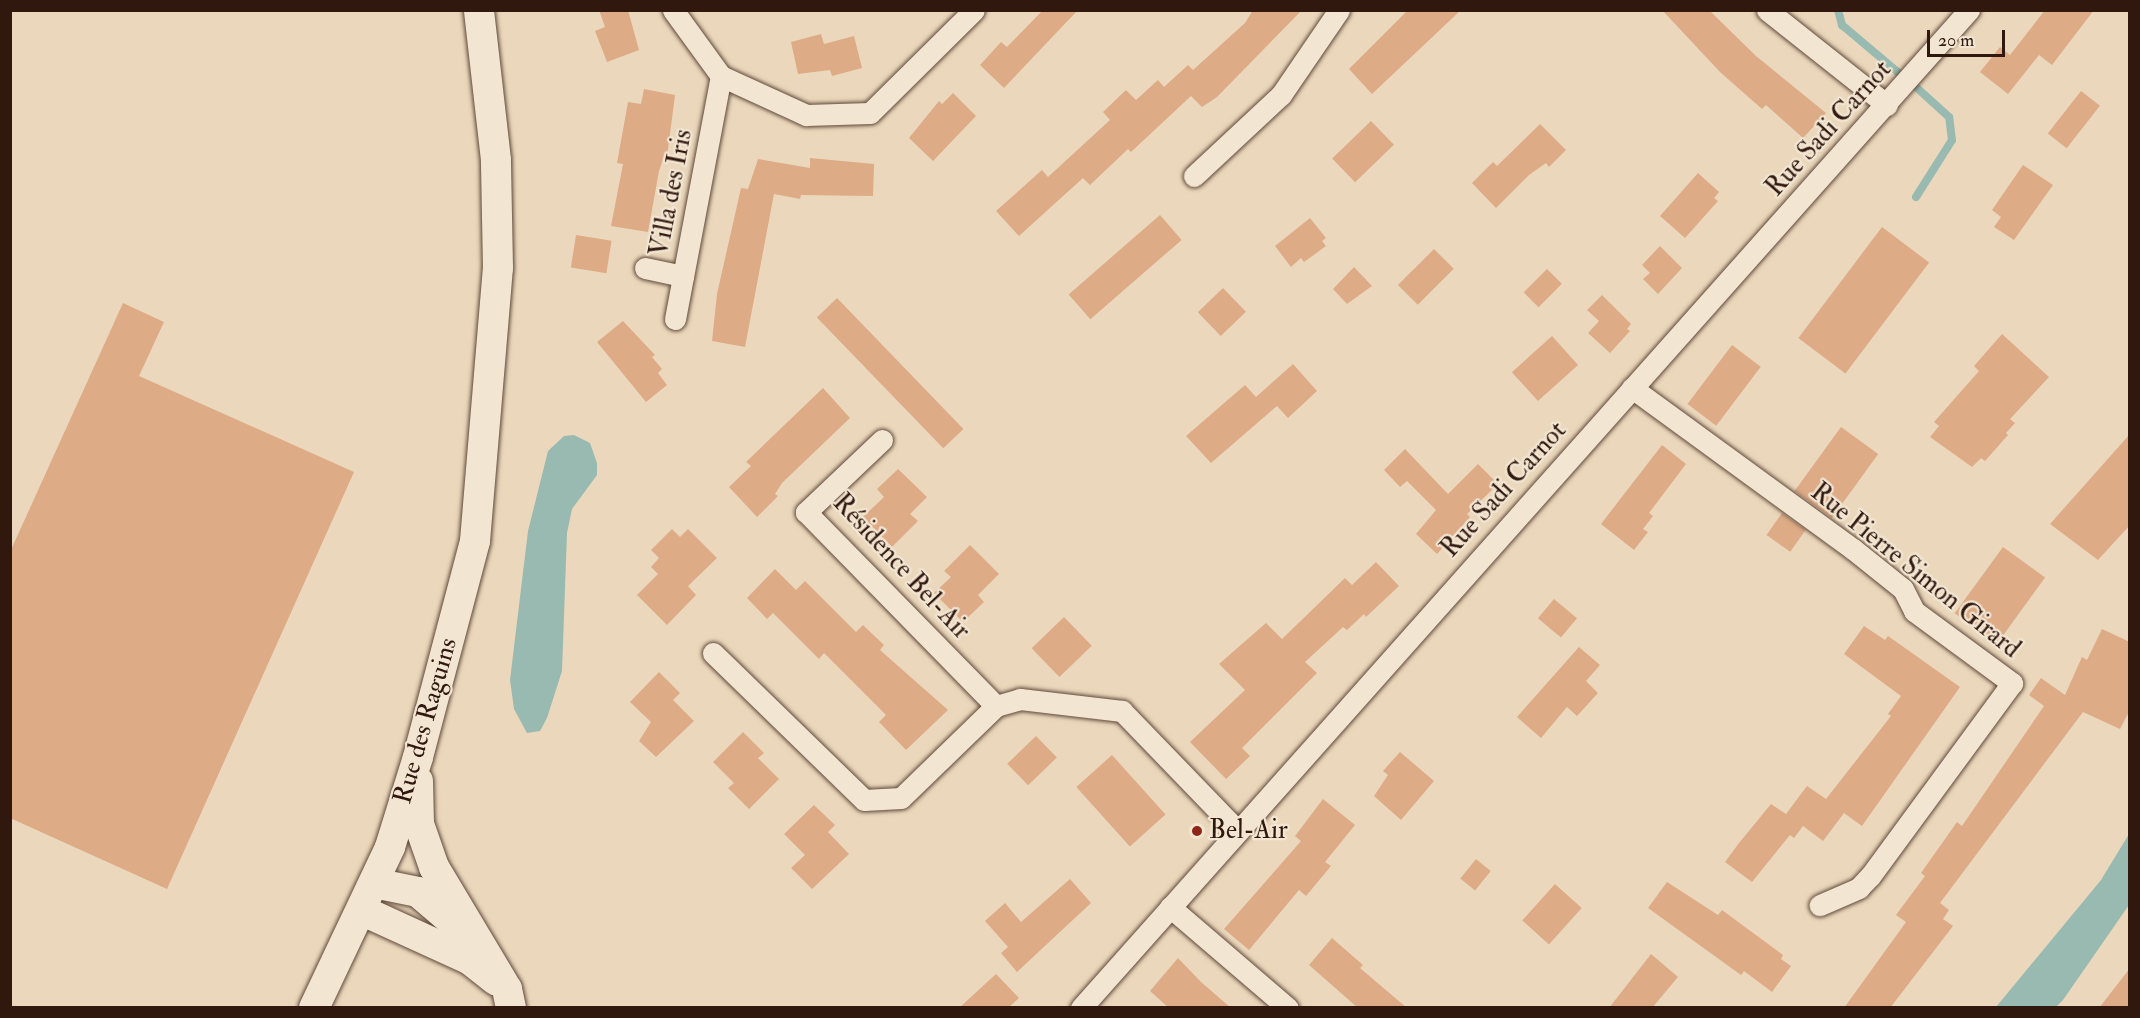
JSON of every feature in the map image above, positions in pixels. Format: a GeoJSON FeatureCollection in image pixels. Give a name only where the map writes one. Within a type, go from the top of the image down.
{"type":"FeatureCollection","features":[{"type":"Feature","properties":{"kind":"street","name":"Rue des Raguins"},"geometry":{"type":"LineString","coordinates":[[314,1008],[390,847],[418,757],[475,541],[498,268],[496,181],[479,10]]}},
{"type":"Feature","properties":{"kind":"street"},"geometry":{"type":"LineString","coordinates":[[673,10],[721,76],[806,115],[870,113],[974,10]]}},
{"type":"Feature","properties":{"kind":"street"},"geometry":{"type":"LineString","coordinates":[[1194,176],[1281,95],[1339,10]]}},
{"type":"Feature","properties":{"kind":"street"},"geometry":{"type":"LineString","coordinates":[[1767,10],[1887,105]]}},
{"type":"Feature","properties":{"kind":"street","name":"Rue Sadi Carnot"},"geometry":{"type":"LineString","coordinates":[[1081,1008],[1887,105],[1969,10]]}},
{"type":"Feature","properties":{"kind":"street","name":"Villa des Iris"},"geometry":{"type":"LineString","coordinates":[[675,319],[721,76]]}},
{"type":"Feature","properties":{"kind":"street"},"geometry":{"type":"LineString","coordinates":[[645,268],[683,276]]}},
{"type":"Feature","properties":{"kind":"street","name":"Rue Pierre Simon Girard"},"geometry":{"type":"LineString","coordinates":[[1632,388],[1853,549],[1903,589],[1914,611],[2012,682],[1870,876],[1859,888],[1820,905]]}},
{"type":"Feature","properties":{"kind":"street","name":"Résidence Bel-Air"},"geometry":{"type":"LineString","coordinates":[[882,440],[806,512],[996,706]]}},
{"type":"Feature","properties":{"kind":"street"},"geometry":{"type":"LineString","coordinates":[[713,653],[864,800],[901,798],[996,706],[1020,699],[1122,711],[1238,831]]}},
{"type":"Feature","properties":{"kind":"street"},"geometry":{"type":"LineString","coordinates":[[418,757],[419,824],[434,867],[486,953],[509,998]]}},
{"type":"Feature","properties":{"kind":"street"},"geometry":{"type":"LineString","coordinates":[[374,883],[418,892],[443,910],[486,953]]}},
{"type":"Feature","properties":{"kind":"street"},"geometry":{"type":"LineString","coordinates":[[1170,907],[1288,1008]]}},
{"type":"Feature","properties":{"kind":"street"},"geometry":{"type":"LineString","coordinates":[[361,910],[470,960],[509,998]]}},
{"type":"Feature","properties":{"kind":"water"},"geometry":{"type":"Polygon","coordinates":[[[574,435],[590,443],[597,463],[597,475],[572,509],[567,533],[562,671],[547,718],[540,731],[527,733],[514,709],[510,680],[528,531],[548,451],[564,436],[574,435]]]}},
{"type":"Feature","properties":{"kind":"water"},"geometry":{"type":"Polygon","coordinates":[[[2129,834],[2129,905],[2063,1000],[2056,1007],[1996,1007],[2101,880],[2129,834]]]}},
{"type":"Feature","properties":{"kind":"building"},"geometry":{"type":"Polygon","coordinates":[[[599,10],[628,10],[639,50],[607,62],[595,31],[605,27],[599,10]]]}},
{"type":"Feature","properties":{"kind":"building"},"geometry":{"type":"Polygon","coordinates":[[[1043,10],[1078,10],[1004,88],[980,65],[1001,42],[1007,47],[1043,10]]]}},
{"type":"Feature","properties":{"kind":"building"},"geometry":{"type":"Polygon","coordinates":[[[1253,10],[1302,10],[1217,97],[1202,107],[1191,96],[1131,152],[1128,149],[1090,185],[1083,178],[1019,236],[996,211],[1042,170],[1048,177],[1110,120],[1103,112],[1126,90],[1136,100],[1158,80],[1164,87],[1188,65],[1193,70],[1245,23],[1253,10]]]}},
{"type":"Feature","properties":{"kind":"building"},"geometry":{"type":"Polygon","coordinates":[[[1408,10],[1461,10],[1372,94],[1349,69],[1408,10]]]}},
{"type":"Feature","properties":{"kind":"building"},"geometry":{"type":"Polygon","coordinates":[[[1662,10],[1709,10],[1756,56],[1826,113],[1803,138],[1766,105],[1762,109],[1720,72],[1662,10]]]}},
{"type":"Feature","properties":{"kind":"building"},"geometry":{"type":"Polygon","coordinates":[[[2045,10],[2094,10],[2052,65],[2039,55],[2008,94],[1980,72],[2000,47],[2010,55],[2045,10]]]}},
{"type":"Feature","properties":{"kind":"building"},"geometry":{"type":"Polygon","coordinates":[[[821,34],[824,44],[854,36],[862,68],[832,76],[830,70],[798,74],[791,42],[821,34]]]}},
{"type":"Feature","properties":{"kind":"building"},"geometry":{"type":"Polygon","coordinates":[[[644,89],[675,95],[667,157],[664,156],[659,171],[648,232],[611,226],[623,164],[617,163],[628,102],[641,104],[644,89]]]}},
{"type":"Feature","properties":{"kind":"building"},"geometry":{"type":"Polygon","coordinates":[[[2081,91],[2100,106],[2067,148],[2048,134],[2081,91]]]}},
{"type":"Feature","properties":{"kind":"building"},"geometry":{"type":"Polygon","coordinates":[[[953,93],[976,116],[933,161],[909,138],[939,101],[942,104],[953,93]]]}},
{"type":"Feature","properties":{"kind":"building"},"geometry":{"type":"Polygon","coordinates":[[[1371,121],[1394,145],[1355,182],[1332,159],[1371,121]]]}},
{"type":"Feature","properties":{"kind":"building"},"geometry":{"type":"Polygon","coordinates":[[[1540,124],[1566,150],[1549,167],[1546,163],[1529,175],[1496,208],[1472,183],[1493,162],[1497,166],[1540,124]]]}},
{"type":"Feature","properties":{"kind":"building"},"geometry":{"type":"Polygon","coordinates":[[[810,158],[874,164],[873,196],[801,195],[800,199],[774,194],[745,347],[712,341],[717,294],[741,188],[748,189],[758,159],[810,168],[810,158]]]}},
{"type":"Feature","properties":{"kind":"building"},"geometry":{"type":"Polygon","coordinates":[[[2023,165],[2053,185],[2014,240],[1994,227],[2001,217],[1992,210],[2023,165]]]}},
{"type":"Feature","properties":{"kind":"building"},"geometry":{"type":"Polygon","coordinates":[[[1698,173],[1719,192],[1714,198],[1718,201],[1685,238],[1660,216],[1698,173]]]}},
{"type":"Feature","properties":{"kind":"building"},"geometry":{"type":"Polygon","coordinates":[[[1160,215],[1182,240],[1090,319],[1069,294],[1160,215]]]}},
{"type":"Feature","properties":{"kind":"building"},"geometry":{"type":"Polygon","coordinates":[[[1310,218],[1326,238],[1322,241],[1326,246],[1304,262],[1301,258],[1291,267],[1275,246],[1310,218]]]}},
{"type":"Feature","properties":{"kind":"building"},"geometry":{"type":"Polygon","coordinates":[[[1882,227],[1929,263],[1845,374],[1798,338],[1882,227]]]}},
{"type":"Feature","properties":{"kind":"building"},"geometry":{"type":"Polygon","coordinates":[[[576,235],[612,241],[606,273],[571,268],[576,235]]]}},
{"type":"Feature","properties":{"kind":"building"},"geometry":{"type":"Polygon","coordinates":[[[1660,246],[1682,268],[1658,294],[1643,279],[1650,273],[1642,265],[1660,246]]]}},
{"type":"Feature","properties":{"kind":"building"},"geometry":{"type":"Polygon","coordinates":[[[1434,249],[1454,269],[1418,305],[1398,285],[1434,249]]]}},
{"type":"Feature","properties":{"kind":"building"},"geometry":{"type":"Polygon","coordinates":[[[1354,267],[1372,286],[1347,304],[1333,289],[1354,267]]]}},
{"type":"Feature","properties":{"kind":"building"},"geometry":{"type":"Polygon","coordinates":[[[1547,269],[1562,284],[1539,307],[1524,292],[1547,269]]]}},
{"type":"Feature","properties":{"kind":"building"},"geometry":{"type":"Polygon","coordinates":[[[1223,288],[1246,312],[1221,336],[1198,312],[1223,288]]]}},
{"type":"Feature","properties":{"kind":"building"},"geometry":{"type":"Polygon","coordinates":[[[1602,295],[1631,324],[1627,329],[1630,331],[1610,353],[1588,333],[1599,321],[1587,310],[1602,295]]]}},
{"type":"Feature","properties":{"kind":"building"},"geometry":{"type":"Polygon","coordinates":[[[837,298],[963,429],[943,448],[817,317],[837,298]]]}},
{"type":"Feature","properties":{"kind":"building"},"geometry":{"type":"Polygon","coordinates":[[[123,303],[164,322],[139,376],[354,472],[167,889],[10,818],[10,552],[123,303]]]}},
{"type":"Feature","properties":{"kind":"building"},"geometry":{"type":"Polygon","coordinates":[[[623,321],[655,355],[652,357],[662,369],[658,373],[667,385],[646,402],[597,342],[623,321]]]}},
{"type":"Feature","properties":{"kind":"building"},"geometry":{"type":"Polygon","coordinates":[[[2002,334],[2049,377],[2010,419],[2015,423],[2006,433],[2008,435],[1985,461],[1981,458],[1972,467],[1930,437],[1939,426],[1934,422],[1979,371],[1974,366],[2002,334]]]}},
{"type":"Feature","properties":{"kind":"building"},"geometry":{"type":"Polygon","coordinates":[[[1552,336],[1578,365],[1538,401],[1512,372],[1552,336]]]}},
{"type":"Feature","properties":{"kind":"building"},"geometry":{"type":"Polygon","coordinates":[[[1732,345],[1761,367],[1716,426],[1687,404],[1732,345]]]}},
{"type":"Feature","properties":{"kind":"building"},"geometry":{"type":"Polygon","coordinates":[[[1293,364],[1317,391],[1288,418],[1277,406],[1211,463],[1186,436],[1245,385],[1256,397],[1293,364]]]}},
{"type":"Feature","properties":{"kind":"building"},"geometry":{"type":"Polygon","coordinates":[[[823,388],[850,418],[782,483],[775,494],[778,496],[757,517],[729,487],[751,466],[746,462],[823,388]]]}},
{"type":"Feature","properties":{"kind":"building"},"geometry":{"type":"Polygon","coordinates":[[[1841,427],[1878,454],[1832,518],[1795,491],[1841,427]]]}},
{"type":"Feature","properties":{"kind":"building"},"geometry":{"type":"Polygon","coordinates":[[[2130,434],[2130,525],[2098,560],[2050,524],[2130,434]]]}},
{"type":"Feature","properties":{"kind":"building"},"geometry":{"type":"Polygon","coordinates":[[[1662,445],[1686,464],[1649,513],[1653,516],[1643,529],[1648,532],[1634,550],[1601,524],[1662,445]]]}},
{"type":"Feature","properties":{"kind":"building"},"geometry":{"type":"Polygon","coordinates":[[[1405,449],[1448,494],[1478,464],[1498,484],[1467,514],[1470,517],[1437,554],[1416,534],[1436,510],[1407,481],[1400,487],[1384,470],[1405,449]]]}},
{"type":"Feature","properties":{"kind":"building"},"geometry":{"type":"Polygon","coordinates":[[[898,469],[927,497],[910,514],[918,521],[892,547],[863,517],[884,497],[877,489],[898,469]]]}},
{"type":"Feature","properties":{"kind":"building"},"geometry":{"type":"Polygon","coordinates":[[[1782,513],[1806,530],[1790,552],[1767,535],[1782,513]]]}},
{"type":"Feature","properties":{"kind":"building"},"geometry":{"type":"Polygon","coordinates":[[[672,529],[680,537],[688,529],[717,558],[688,586],[696,595],[667,625],[637,595],[658,574],[651,567],[659,558],[651,550],[672,529]]]}},
{"type":"Feature","properties":{"kind":"building"},"geometry":{"type":"Polygon","coordinates":[[[970,545],[999,574],[978,595],[984,602],[963,622],[934,593],[951,577],[944,571],[970,545]]]}},
{"type":"Feature","properties":{"kind":"building"},"geometry":{"type":"Polygon","coordinates":[[[2003,547],[2045,578],[1997,644],[1955,613],[2003,547]]]}},
{"type":"Feature","properties":{"kind":"building"},"geometry":{"type":"Polygon","coordinates":[[[1376,562],[1399,586],[1366,617],[1364,614],[1347,630],[1343,627],[1305,662],[1317,673],[1242,748],[1250,756],[1226,779],[1190,742],[1245,690],[1219,664],[1266,623],[1282,639],[1345,578],[1352,585],[1376,562]]]}},
{"type":"Feature","properties":{"kind":"building"},"geometry":{"type":"Polygon","coordinates":[[[775,569],[796,590],[805,581],[856,632],[863,625],[884,645],[880,650],[948,710],[906,750],[879,722],[886,715],[824,653],[819,659],[773,613],[767,619],[747,598],[775,569]]]}},
{"type":"Feature","properties":{"kind":"building"},"geometry":{"type":"Polygon","coordinates":[[[1554,599],[1577,618],[1561,637],[1538,618],[1554,599]]]}},
{"type":"Feature","properties":{"kind":"building"},"geometry":{"type":"Polygon","coordinates":[[[1064,617],[1092,646],[1059,677],[1032,648],[1064,617]]]}},
{"type":"Feature","properties":{"kind":"building"},"geometry":{"type":"Polygon","coordinates":[[[1864,626],[1885,640],[1888,636],[1960,687],[1862,826],[1844,813],[1823,841],[1803,826],[1794,838],[1790,835],[1752,882],[1725,862],[1739,843],[1771,804],[1786,814],[1807,786],[1826,799],[1891,716],[1888,714],[1901,696],[1844,654],[1864,626]]]}},
{"type":"Feature","properties":{"kind":"building"},"geometry":{"type":"Polygon","coordinates":[[[2102,629],[2130,642],[2130,710],[2120,729],[2083,712],[1940,903],[1949,910],[1943,919],[1953,926],[1890,1008],[1844,1008],[1906,922],[1896,915],[1925,876],[1921,873],[1957,822],[1962,826],[2044,706],[2029,695],[2041,678],[2065,695],[2082,657],[2087,660],[2102,629]]]}},
{"type":"Feature","properties":{"kind":"building"},"geometry":{"type":"Polygon","coordinates":[[[1579,647],[1600,665],[1586,681],[1598,693],[1577,716],[1567,707],[1541,738],[1517,717],[1579,647]]]}},
{"type":"Feature","properties":{"kind":"building"},"geometry":{"type":"Polygon","coordinates":[[[659,672],[680,693],[673,700],[694,721],[656,757],[639,741],[651,722],[630,702],[659,672]]]}},
{"type":"Feature","properties":{"kind":"building"},"geometry":{"type":"Polygon","coordinates":[[[743,732],[764,753],[758,758],[779,779],[749,809],[728,788],[734,783],[713,762],[743,732]]]}},
{"type":"Feature","properties":{"kind":"building"},"geometry":{"type":"Polygon","coordinates":[[[1036,736],[1057,758],[1028,785],[1007,764],[1036,736]]]}},
{"type":"Feature","properties":{"kind":"building"},"geometry":{"type":"Polygon","coordinates":[[[1400,752],[1434,781],[1401,820],[1374,796],[1388,775],[1383,771],[1400,752]]]}},
{"type":"Feature","properties":{"kind":"building"},"geometry":{"type":"Polygon","coordinates":[[[1112,755],[1166,814],[1130,847],[1076,787],[1112,755]]]}},
{"type":"Feature","properties":{"kind":"building"},"geometry":{"type":"Polygon","coordinates":[[[1323,799],[1355,825],[1325,862],[1331,866],[1306,896],[1299,890],[1249,950],[1224,929],[1301,841],[1295,836],[1323,799]]]}},
{"type":"Feature","properties":{"kind":"building"},"geometry":{"type":"Polygon","coordinates":[[[814,805],[835,825],[828,832],[849,854],[812,889],[791,868],[805,855],[784,834],[814,805]]]}},
{"type":"Feature","properties":{"kind":"building"},"geometry":{"type":"Polygon","coordinates":[[[1476,859],[1491,871],[1475,890],[1460,878],[1476,859]]]}},
{"type":"Feature","properties":{"kind":"building"},"geometry":{"type":"Polygon","coordinates":[[[1070,879],[1091,903],[1017,972],[1001,953],[1008,947],[985,921],[1005,903],[1021,922],[1070,879]]]}},
{"type":"Feature","properties":{"kind":"building"},"geometry":{"type":"Polygon","coordinates":[[[1667,882],[1718,915],[1722,910],[1783,955],[1781,959],[1791,966],[1772,992],[1744,971],[1741,975],[1648,908],[1667,882]]]}},
{"type":"Feature","properties":{"kind":"building"},"geometry":{"type":"Polygon","coordinates":[[[1555,884],[1582,908],[1549,945],[1522,920],[1555,884]]]}},
{"type":"Feature","properties":{"kind":"building"},"geometry":{"type":"Polygon","coordinates":[[[1332,938],[1363,965],[1360,968],[1407,1008],[1358,1008],[1309,965],[1332,938]]]}},
{"type":"Feature","properties":{"kind":"building"},"geometry":{"type":"Polygon","coordinates":[[[1651,954],[1678,977],[1652,1008],[1609,1008],[1651,954]]]}},
{"type":"Feature","properties":{"kind":"building"},"geometry":{"type":"Polygon","coordinates":[[[1178,958],[1231,1008],[1169,1008],[1150,991],[1178,958]]]}},
{"type":"Feature","properties":{"kind":"building"},"geometry":{"type":"Polygon","coordinates":[[[2130,968],[2130,1008],[2099,1008],[2130,968]]]}},
{"type":"Feature","properties":{"kind":"building"},"geometry":{"type":"Polygon","coordinates":[[[996,974],[1019,998],[1008,1008],[959,1008],[996,974]]]}},
{"type":"Feature","properties":{"kind":"waterway"},"geometry":{"type":"LineString","coordinates":[[1838,10],[1842,25],[1900,74]]}},
{"type":"Feature","properties":{"kind":"waterway"},"geometry":{"type":"LineString","coordinates":[[1916,197],[1952,140],[1949,117],[1917,88]]}},
{"type":"Feature","properties":{"kind":"place","name":"Bel-Air"},"geometry":{"type":"Point","coordinates":[1197,831]}}]}
